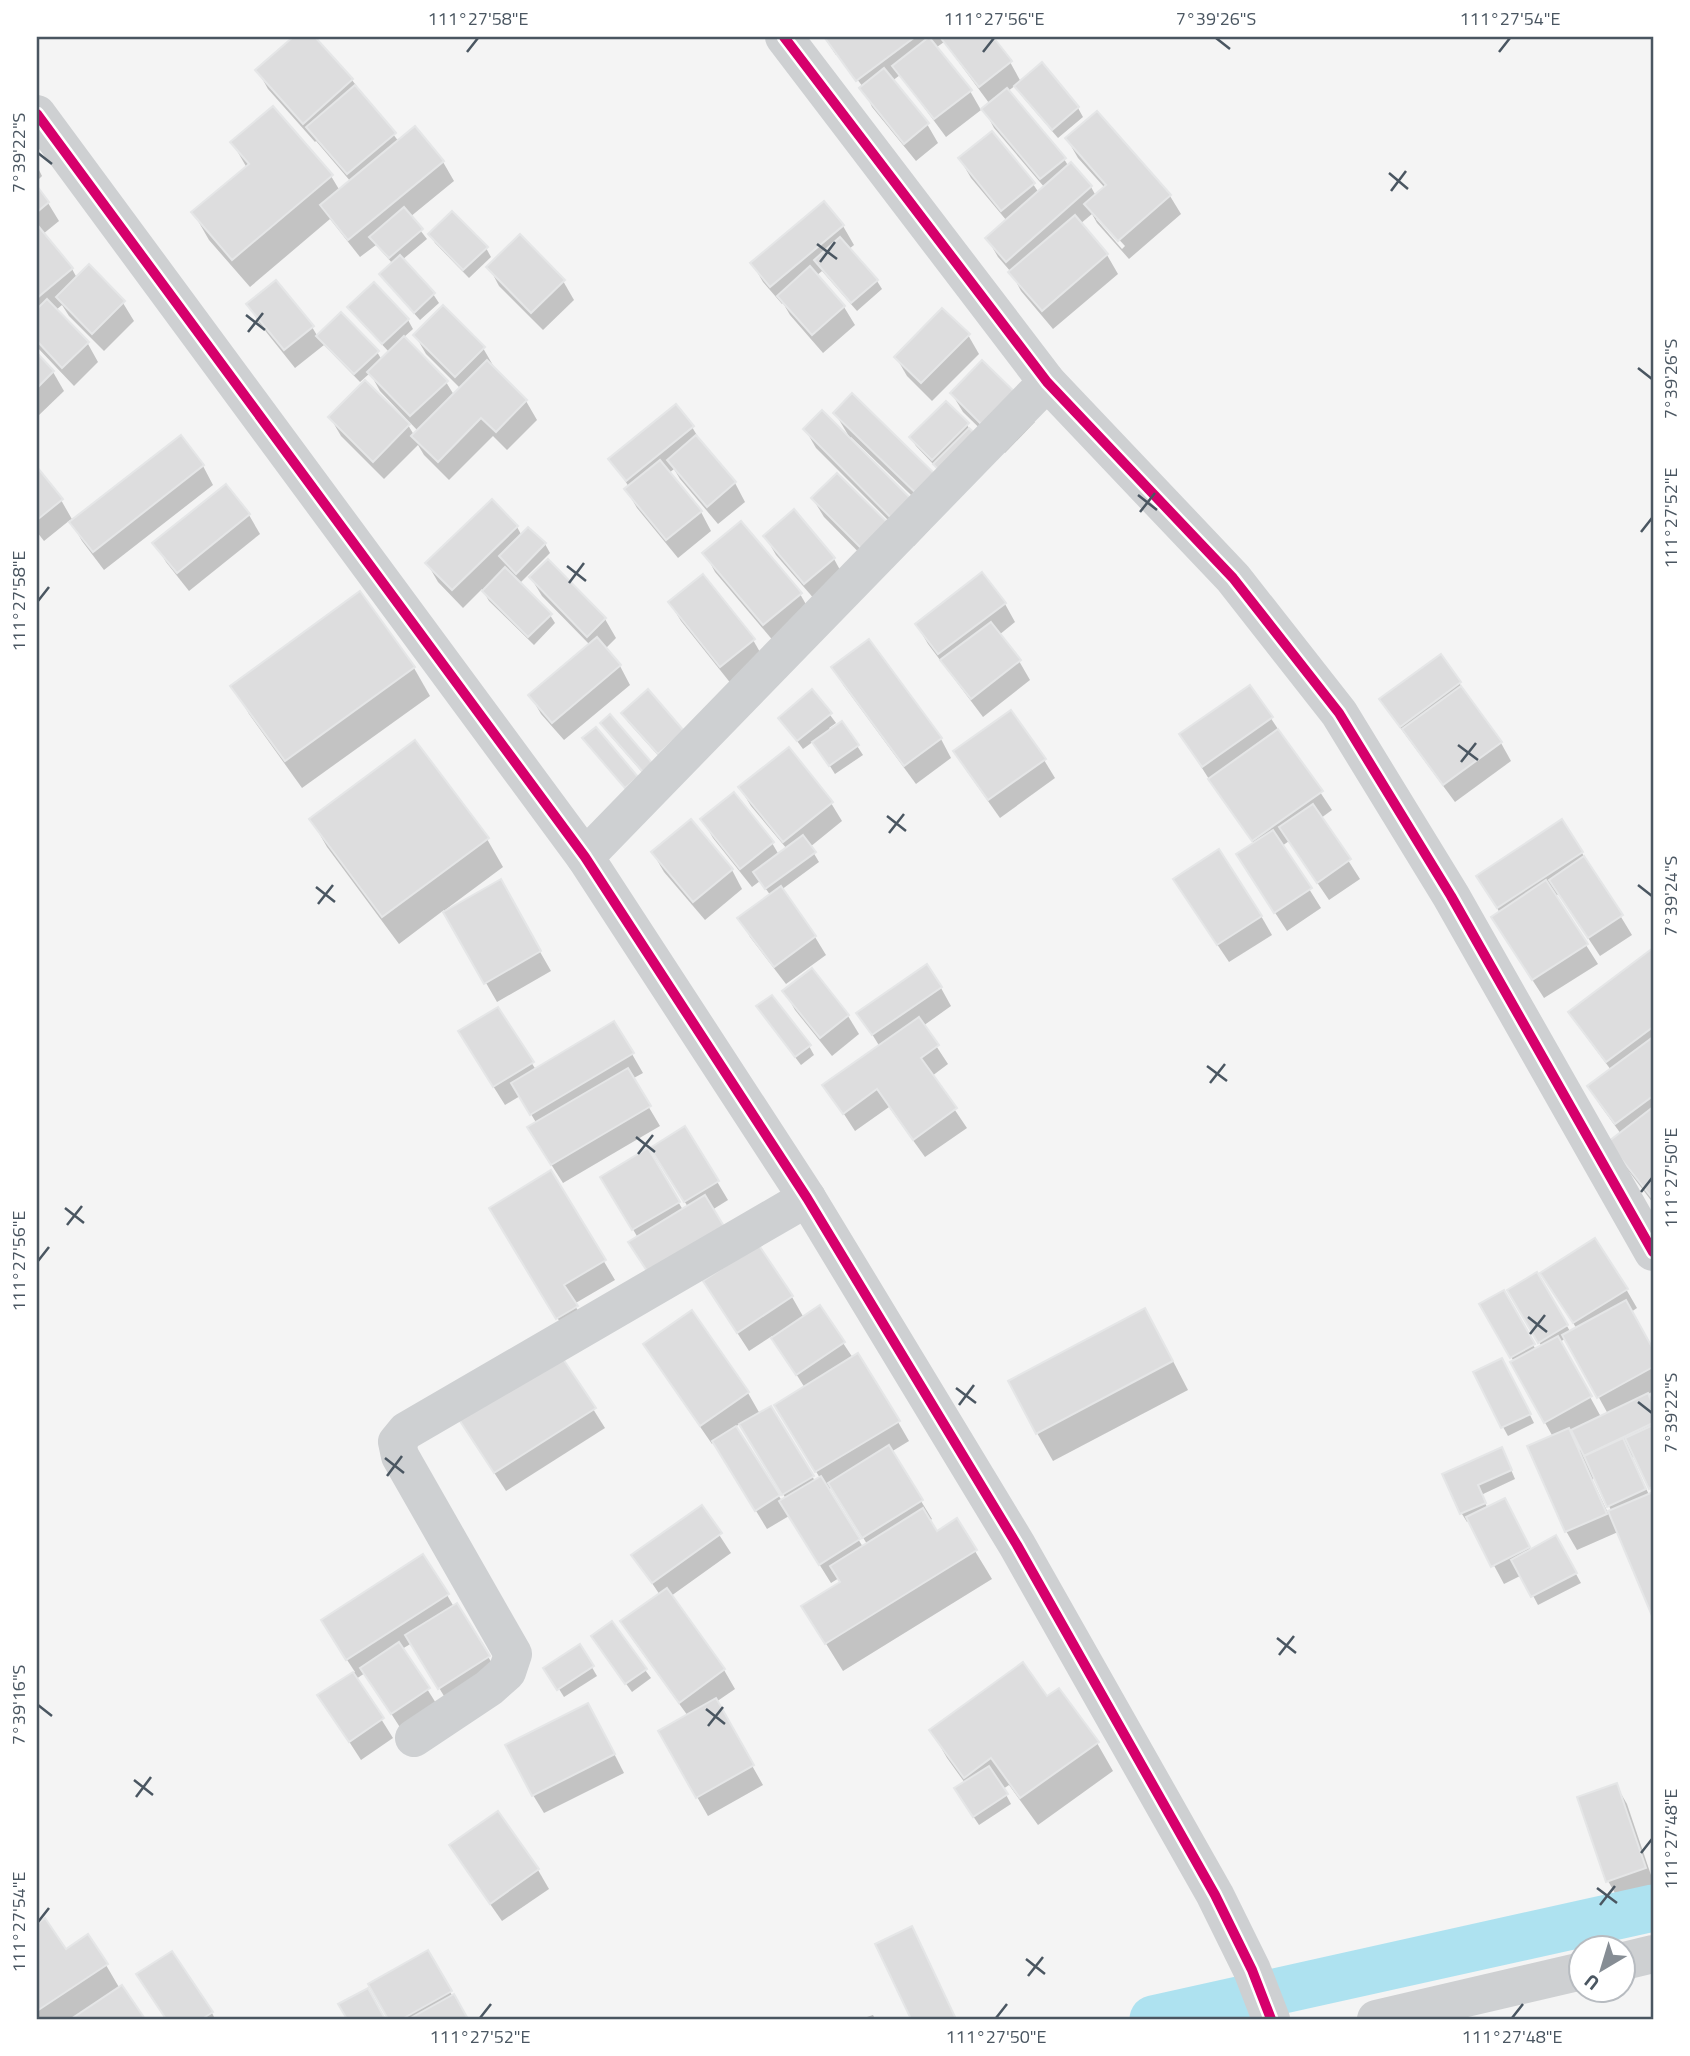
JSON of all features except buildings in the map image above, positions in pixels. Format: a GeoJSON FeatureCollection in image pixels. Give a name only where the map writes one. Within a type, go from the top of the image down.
{"type":"FeatureCollection","features":[{"type":"Feature","properties":{"kind":"street"},"geometry":{"type":"LineString","coordinates":[[784,37],[1047,382],[1233,578],[1339,713],[1451,896],[1653,1252]]}},
{"type":"Feature","properties":{"kind":"street"},"geometry":{"type":"LineString","coordinates":[[37,114],[585,857],[807,1198],[1017,1545],[1215,1895],[1252,1970],[1270,2016]]}},
{"type":"Feature","properties":{"kind":"street"},"geometry":{"type":"LineString","coordinates":[[585,857],[1047,382]]}},
{"type":"Feature","properties":{"kind":"street"},"geometry":{"type":"LineString","coordinates":[[414,1738],[489,1688],[508,1672],[513,1654],[400,1456],[397,1442],[405,1431],[807,1198]]}},
{"type":"Feature","properties":{"kind":"street"},"geometry":{"type":"LineString","coordinates":[[1376,2019],[1568,1974]]}},
{"type":"Feature","properties":{"kind":"waterway"},"geometry":{"type":"LineString","coordinates":[[1153,2019],[1653,1908]]}},
{"type":"Feature","properties":{"kind":"cycle path"},"geometry":{"type":"LineString","coordinates":[[784,37],[1047,382],[1233,578],[1339,713],[1451,896],[1653,1252]]}},
{"type":"Feature","properties":{"kind":"cycle path"},"geometry":{"type":"LineString","coordinates":[[37,114],[585,857],[807,1198],[1017,1545],[1215,1895],[1252,1970],[1271,2019]]}}]}
